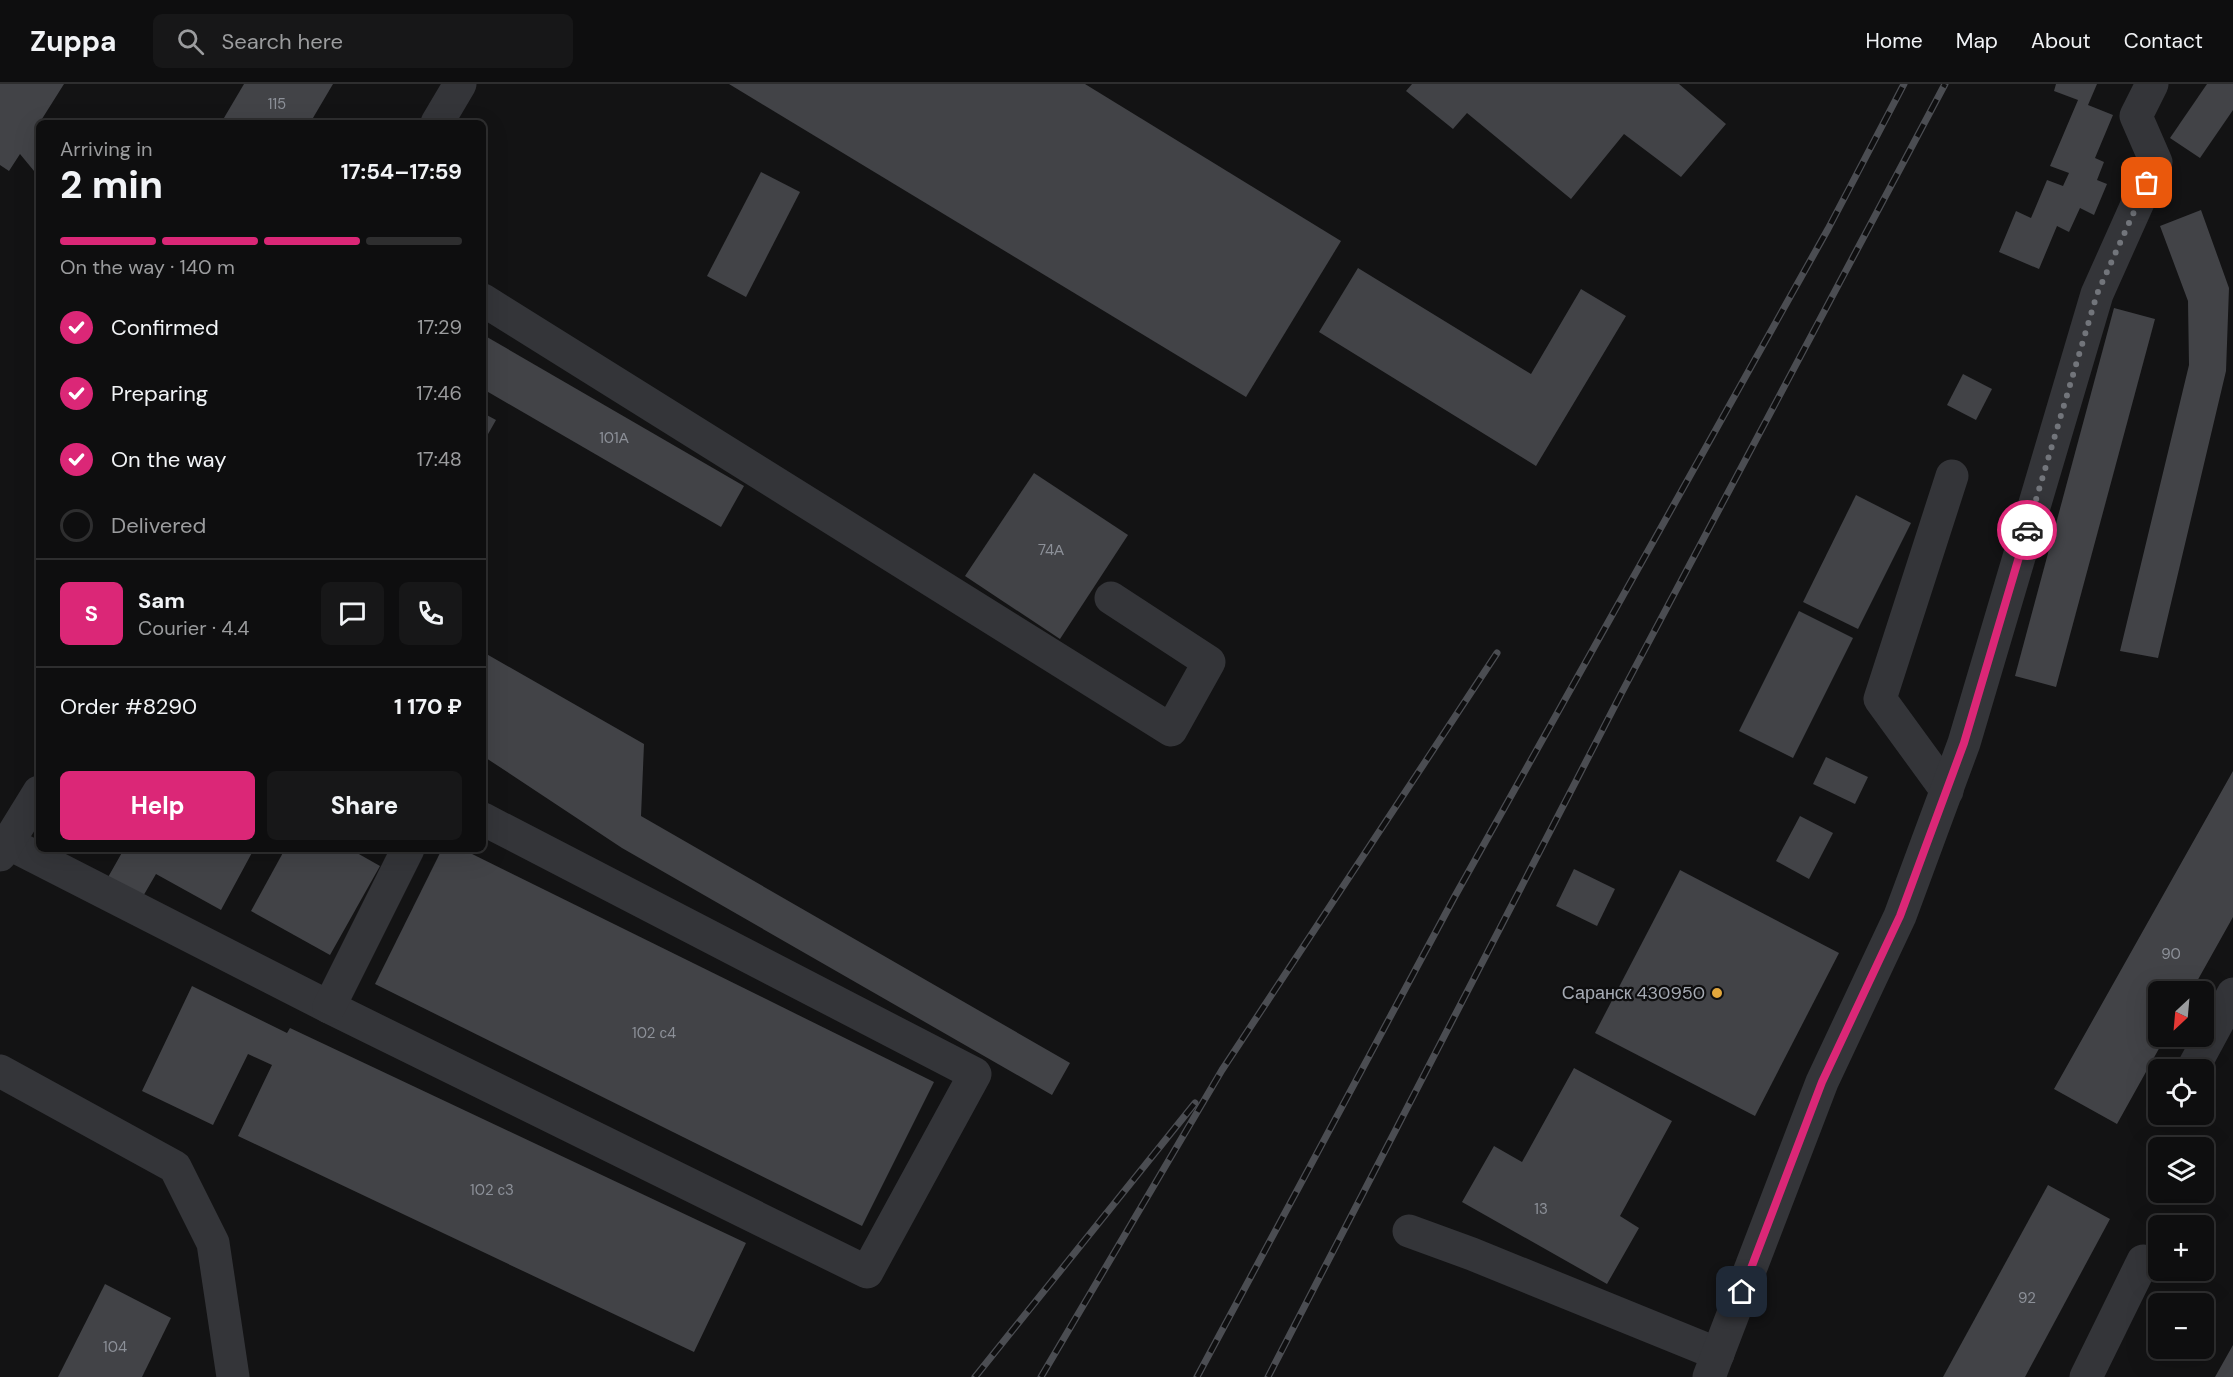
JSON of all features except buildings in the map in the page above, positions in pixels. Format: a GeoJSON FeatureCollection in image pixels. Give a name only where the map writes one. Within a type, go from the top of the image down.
{"type":"FeatureCollection","features":[{"type":"Feature","properties":{"kind":"street"},"geometry":{"type":"LineString","coordinates":[[439,120],[460,84]]}},
{"type":"Feature","properties":{"kind":"street"},"geometry":{"type":"LineString","coordinates":[[1409,1231],[1472,1254],[1713,1366],[1822,1082],[1900,916],[1964,743],[2097,294],[2157,162],[2136,116],[2152,84]]}},
{"type":"Feature","properties":{"kind":"street"},"geometry":{"type":"LineString","coordinates":[[486,302],[1171,730],[1209,662],[1111,598]]}},
{"type":"Feature","properties":{"kind":"street"},"geometry":{"type":"LineString","coordinates":[[1947,791],[1880,699],[1952,476]]}},
{"type":"Feature","properties":{"kind":"street"},"geometry":{"type":"LineString","coordinates":[[36,797],[4,849],[867,1272],[975,1074],[486,821]]}},
{"type":"Feature","properties":{"kind":"street"},"geometry":{"type":"LineString","coordinates":[[329,1007],[406,852]]}},
{"type":"Feature","properties":{"kind":"street"},"geometry":{"type":"LineString","coordinates":[[2198,1059],[2233,994]]}},
{"type":"Feature","properties":{"kind":"street"},"geometry":{"type":"LineString","coordinates":[[0,1071],[175,1167],[213,1243],[233,1377]]}},
{"type":"Feature","properties":{"kind":"street"},"geometry":{"type":"LineString","coordinates":[[2096,1373],[2143,1261]]}},
{"type":"Feature","properties":{"kind":"railway"},"geometry":{"type":"LineString","coordinates":[[1197,1377],[1455,896],[1828,229],[1904,84]]}},
{"type":"Feature","properties":{"kind":"railway"},"geometry":{"type":"LineString","coordinates":[[1268,1377],[1621,694],[1945,84]]}},
{"type":"Feature","properties":{"kind":"railway"},"geometry":{"type":"LineString","coordinates":[[1041,1377],[1222,1070],[1497,653]]}},
{"type":"Feature","properties":{"kind":"railway"},"geometry":{"type":"LineString","coordinates":[[975,1377],[1195,1103]]}},
{"type":"Feature","properties":{"kind":"way so far"},"geometry":{"type":"LineString","coordinates":[[2027,530],[2097,294],[2147,183]]}},
{"type":"Feature","properties":{"kind":"place","name":"Саранск 430950"},"geometry":{"type":"Point","coordinates":[1717,993]}},
{"type":"Feature","properties":{"kind":"route"},"geometry":{"type":"LineString","coordinates":[[1742,1292],[1822,1082],[1900,916],[1964,743],[2027,530]]}}]}
